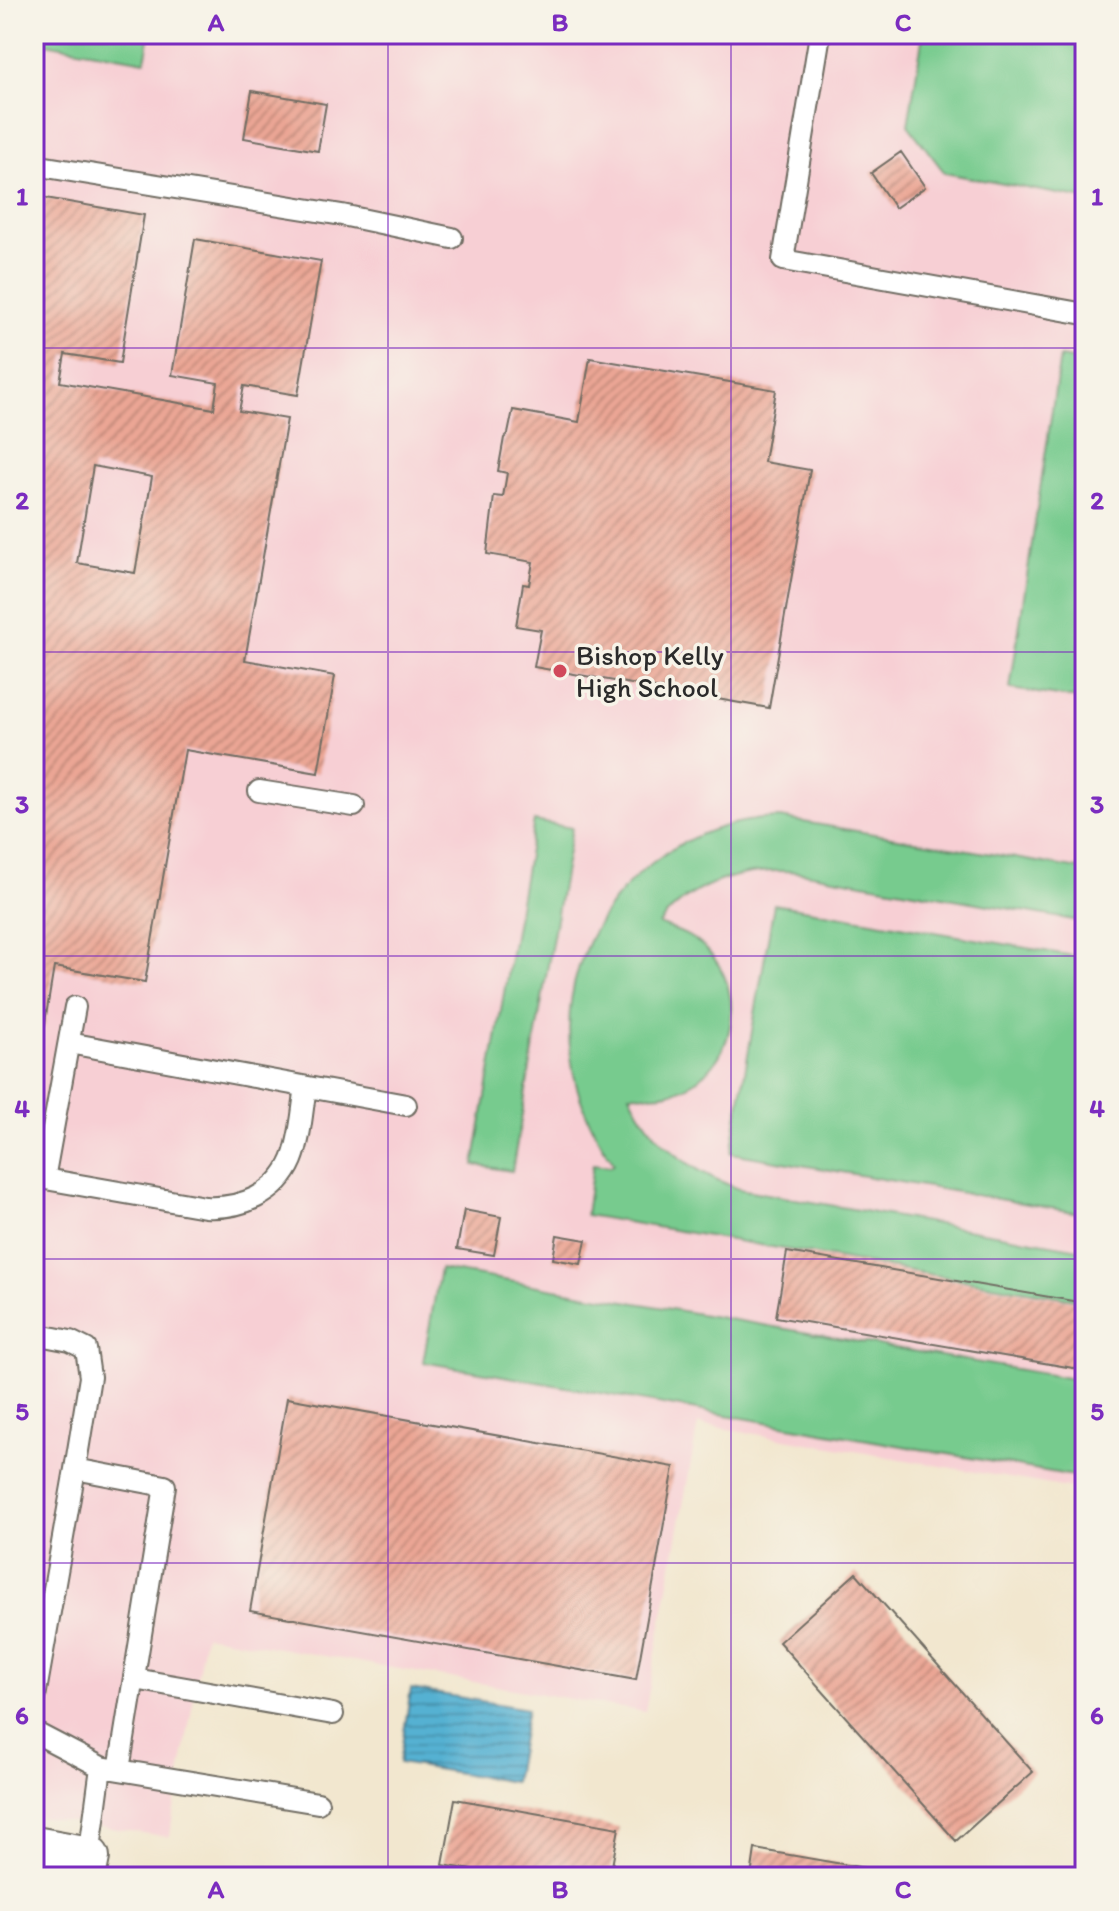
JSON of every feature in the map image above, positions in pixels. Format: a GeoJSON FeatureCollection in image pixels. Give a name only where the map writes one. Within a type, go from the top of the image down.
{"type":"FeatureCollection","features":[{"type":"Feature","properties":{"kind":"street"},"geometry":{"type":"LineString","coordinates":[[34,1847],[87,1867]]}},
{"type":"Feature","properties":{"kind":"lane"},"geometry":{"type":"LineString","coordinates":[[820,34],[783,260],[1085,314]]}},
{"type":"Feature","properties":{"kind":"lane"},"geometry":{"type":"LineString","coordinates":[[34,165],[342,215],[452,238]]}},
{"type":"Feature","properties":{"kind":"lane"},"geometry":{"type":"LineString","coordinates":[[259,791],[354,806]]}},
{"type":"Feature","properties":{"kind":"lane"},"geometry":{"type":"LineString","coordinates":[[75,1007],[39,1178],[228,1209],[267,1191],[281,1178],[292,1160],[306,1087]]}},
{"type":"Feature","properties":{"kind":"lane"},"geometry":{"type":"LineString","coordinates":[[69,1043],[406,1105]]}},
{"type":"Feature","properties":{"kind":"lane"},"geometry":{"type":"LineString","coordinates":[[34,1334],[70,1341],[86,1349],[90,1377],[34,1703]]}},
{"type":"Feature","properties":{"kind":"lane"},"geometry":{"type":"LineString","coordinates":[[75,1469],[165,1486],[135,1679],[87,1867]]}},
{"type":"Feature","properties":{"kind":"lane"},"geometry":{"type":"LineString","coordinates":[[135,1679],[333,1714]]}},
{"type":"Feature","properties":{"kind":"lane"},"geometry":{"type":"LineString","coordinates":[[34,1732],[110,1768],[318,1803]]}},
{"type":"Feature","properties":{"kind":"shaded area","name":"Bishop Kelly High School"},"geometry":{"type":"Polygon","coordinates":[[[34,34],[1085,34],[1085,1491],[698,1424],[645,1712],[205,1635],[169,1837],[34,1816],[34,34]]]}},
{"type":"Feature","properties":{"kind":"green space"},"geometry":{"type":"Polygon","coordinates":[[[34,34],[150,34],[145,61],[34,41],[34,34]]]}},
{"type":"Feature","properties":{"kind":"green space"},"geometry":{"type":"Polygon","coordinates":[[[923,34],[1085,34],[1085,199],[945,173],[908,125],[923,34]]]}},
{"type":"Feature","properties":{"kind":"green space"},"geometry":{"type":"Polygon","coordinates":[[[1060,357],[1085,361],[1085,700],[1010,689],[1060,357]]]}},
{"type":"Feature","properties":{"kind":"green space"},"geometry":{"type":"Polygon","coordinates":[[[780,818],[1085,870],[1085,922],[800,872],[741,875],[704,887],[672,909],[659,924],[696,941],[720,967],[728,986],[730,1028],[724,1047],[713,1065],[698,1079],[667,1093],[630,1094],[639,1112],[674,1153],[704,1173],[739,1189],[1085,1250],[1085,1301],[586,1215],[593,1164],[611,1166],[614,1163],[586,1113],[571,1057],[570,1011],[579,967],[597,927],[622,891],[654,861],[692,838],[734,824],[780,818]]]}},
{"type":"Feature","properties":{"kind":"green space"},"geometry":{"type":"Polygon","coordinates":[[[534,821],[572,828],[512,1171],[474,1165],[534,821]]]}},
{"type":"Feature","properties":{"kind":"green space"},"geometry":{"type":"Polygon","coordinates":[[[774,904],[1085,958],[1085,1214],[731,1153],[774,904]]]}},
{"type":"Feature","properties":{"kind":"green space"},"geometry":{"type":"Polygon","coordinates":[[[440,1269],[1085,1381],[1085,1478],[423,1362],[440,1269]]]}},
{"type":"Feature","properties":{"kind":"water"},"geometry":{"type":"Polygon","coordinates":[[[411,1689],[527,1709],[514,1782],[399,1763],[411,1689]]]}},
{"type":"Feature","properties":{"kind":"building"},"geometry":{"type":"Polygon","coordinates":[[[252,91],[326,104],[318,151],[244,138],[252,91]]]}},
{"type":"Feature","properties":{"kind":"building"},"geometry":{"type":"Polygon","coordinates":[[[901,152],[925,187],[895,208],[871,173],[901,152]]]}},
{"type":"Feature","properties":{"kind":"building"},"geometry":{"type":"Polygon","coordinates":[[[34,196],[144,215],[120,363],[65,354],[60,382],[214,409],[218,383],[172,375],[195,239],[321,261],[298,395],[244,386],[239,411],[287,419],[245,660],[335,676],[318,773],[185,750],[145,982],[54,967],[44,1028],[34,1027],[34,378],[41,349],[34,347],[34,196]],[[93,466],[77,563],[135,573],[152,477],[93,466]]]}},
{"type":"Feature","properties":{"kind":"building"},"geometry":{"type":"Polygon","coordinates":[[[590,358],[776,390],[764,462],[810,470],[769,708],[534,667],[541,630],[516,626],[523,584],[529,585],[533,562],[487,554],[494,496],[503,497],[507,473],[498,471],[513,410],[579,422],[590,358]]]}},
{"type":"Feature","properties":{"kind":"building"},"geometry":{"type":"Polygon","coordinates":[[[464,1210],[501,1217],[494,1255],[457,1249],[464,1210]]]}},
{"type":"Feature","properties":{"kind":"building"},"geometry":{"type":"Polygon","coordinates":[[[557,1235],[586,1240],[581,1264],[553,1259],[557,1235]]]}},
{"type":"Feature","properties":{"kind":"building"},"geometry":{"type":"Polygon","coordinates":[[[787,1252],[1085,1303],[1085,1370],[776,1317],[787,1252]]]}},
{"type":"Feature","properties":{"kind":"building"},"geometry":{"type":"Polygon","coordinates":[[[287,1398],[674,1467],[636,1680],[250,1611],[287,1398]]]}},
{"type":"Feature","properties":{"kind":"building"},"geometry":{"type":"Polygon","coordinates":[[[856,1573],[1033,1772],[956,1841],[779,1642],[856,1573]]]}},
{"type":"Feature","properties":{"kind":"building"},"geometry":{"type":"Polygon","coordinates":[[[455,1799],[619,1828],[610,1877],[513,1877],[443,1865],[455,1799]]]}},
{"type":"Feature","properties":{"kind":"building"},"geometry":{"type":"Polygon","coordinates":[[[755,1849],[906,1875],[906,1877],[751,1877],[755,1849]]]}},
{"type":"Feature","properties":{"kind":"place","name":"Bishop Kelly High School"},"geometry":{"type":"Point","coordinates":[560,671]}}]}
